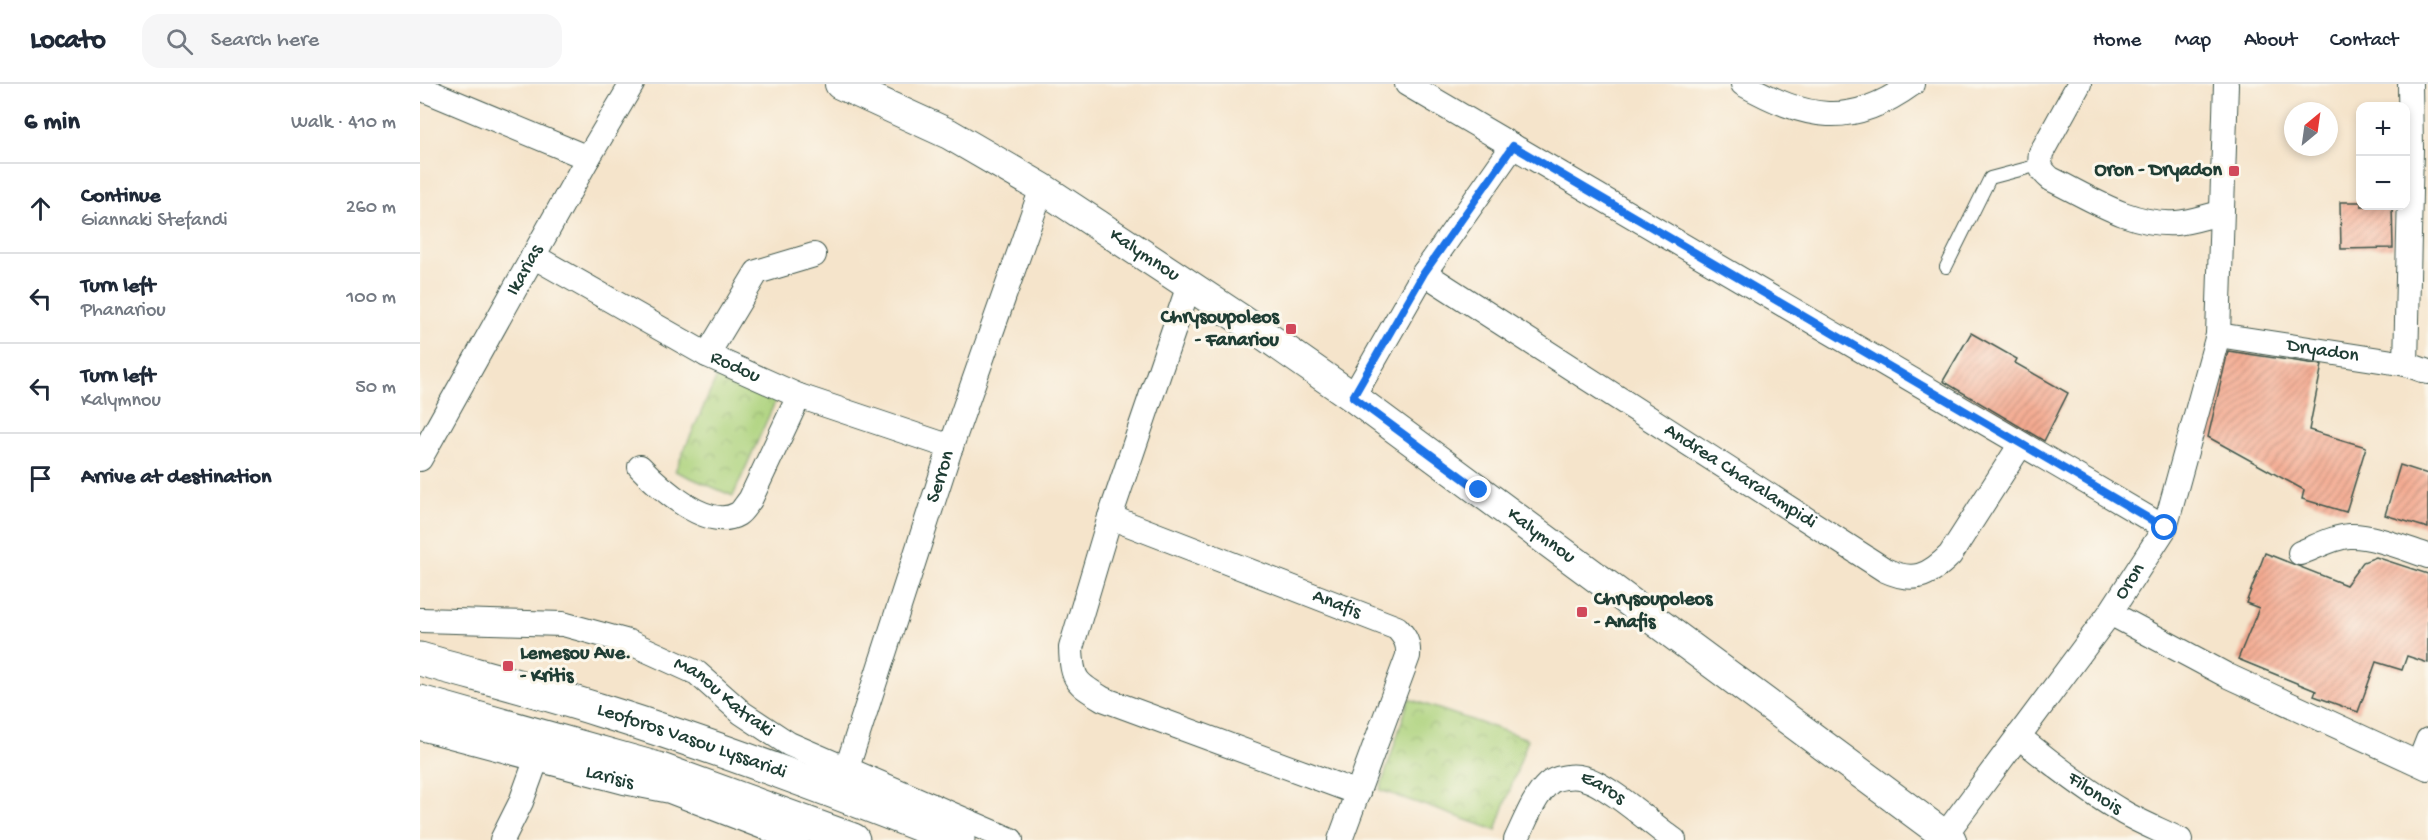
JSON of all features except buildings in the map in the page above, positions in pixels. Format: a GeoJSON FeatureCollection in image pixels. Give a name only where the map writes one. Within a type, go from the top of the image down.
{"type":"FeatureCollection","features":[{"type":"Feature","properties":{"kind":"main road","name":"Leoforos Vasou Lyssaridi"},"geometry":{"type":"LineString","coordinates":[[420,659],[597,709],[689,739],[852,798],[958,840]]}},
{"type":"Feature","properties":{"kind":"main road","name":"Leoforos Vasou Lyssaridi"},"geometry":{"type":"LineString","coordinates":[[420,702],[658,769],[853,840]]}},
{"type":"Feature","properties":{"kind":"street","name":"Ikarias"},"geometry":{"type":"LineString","coordinates":[[420,459],[532,256],[632,84]]}},
{"type":"Feature","properties":{"kind":"street","name":"Kalymnou"},"geometry":{"type":"LineString","coordinates":[[840,84],[949,134],[1042,188],[1260,332],[1353,397],[1948,838]]}},
{"type":"Feature","properties":{"kind":"street"},"geometry":{"type":"LineString","coordinates":[[1407,84],[2165,528]]}},
{"type":"Feature","properties":{"kind":"street"},"geometry":{"type":"LineString","coordinates":[[1743,84],[1774,101],[1809,113],[1826,115],[1857,111],[1874,105],[1912,84]]}},
{"type":"Feature","properties":{"kind":"street"},"geometry":{"type":"LineString","coordinates":[[2079,84],[2040,153],[2039,165],[2043,173],[2051,179],[2137,219],[2157,223],[2178,223],[2221,213]]}},
{"type":"Feature","properties":{"kind":"street","name":"Oron"},"geometry":{"type":"LineString","coordinates":[[1948,838],[2018,736],[2110,613],[2165,528],[2218,335],[2226,84]]}},
{"type":"Feature","properties":{"kind":"street"},"geometry":{"type":"LineString","coordinates":[[2410,84],[2420,150],[2417,368]]}},
{"type":"Feature","properties":{"kind":"street"},"geometry":{"type":"LineString","coordinates":[[420,88],[588,158]]}},
{"type":"Feature","properties":{"kind":"street"},"geometry":{"type":"LineString","coordinates":[[1353,397],[1424,273],[1513,146]]}},
{"type":"Feature","properties":{"kind":"street","name":"Serron"},"geometry":{"type":"LineString","coordinates":[[847,768],[951,447],[1042,188]]}},
{"type":"Feature","properties":{"kind":"street"},"geometry":{"type":"LineString","coordinates":[[707,355],[757,272],[814,255]]}},
{"type":"Feature","properties":{"kind":"street","name":"Rodou"},"geometry":{"type":"LineString","coordinates":[[532,256],[707,355],[799,396],[951,447]]}},
{"type":"Feature","properties":{"kind":"street","name":"Andrea Charalampidi"},"geometry":{"type":"LineString","coordinates":[[1424,273],[1875,564],[1900,577],[1913,578],[1927,574],[1950,555],[2021,444]]}},
{"type":"Feature","properties":{"kind":"street"},"geometry":{"type":"LineString","coordinates":[[1189,285],[1110,516],[1071,648],[1072,669],[1080,686],[1103,699],[1358,793]]}},
{"type":"Feature","properties":{"kind":"street","name":"Dryadon"},"geometry":{"type":"LineString","coordinates":[[2218,335],[2417,368]]}},
{"type":"Feature","properties":{"kind":"street"},"geometry":{"type":"LineString","coordinates":[[640,467],[663,490],[709,516],[725,519],[739,514],[750,500],[799,396]]}},
{"type":"Feature","properties":{"kind":"street","name":"Anafis"},"geometry":{"type":"LineString","coordinates":[[1110,516],[1396,628],[1405,637],[1409,646],[1408,656],[1340,840]]}},
{"type":"Feature","properties":{"kind":"street"},"geometry":{"type":"LineString","coordinates":[[2300,554],[2326,542],[2350,536],[2376,540],[2428,556]]}},
{"type":"Feature","properties":{"kind":"street"},"geometry":{"type":"LineString","coordinates":[[2110,613],[2228,676],[2424,766],[2428,740]]}},
{"type":"Feature","properties":{"kind":"street","name":"Manou Katraki"},"geometry":{"type":"LineString","coordinates":[[420,620],[563,624],[629,642],[697,673],[742,713],[789,744],[1011,840]]}},
{"type":"Feature","properties":{"kind":"street","name":"Larisis"},"geometry":{"type":"LineString","coordinates":[[420,728],[624,783],[670,791],[760,833],[797,840]]}},
{"type":"Feature","properties":{"kind":"street","name":"Filonois"},"geometry":{"type":"LineString","coordinates":[[2018,736],[2065,774],[2122,812],[2180,840]]}},
{"type":"Feature","properties":{"kind":"street"},"geometry":{"type":"LineString","coordinates":[[502,840],[521,802],[537,758]]}},
{"type":"Feature","properties":{"kind":"street","name":"Earos"},"geometry":{"type":"LineString","coordinates":[[1516,840],[1535,802],[1549,783],[1566,777],[1583,777],[1602,786],[1674,840]]}},
{"type":"Feature","properties":{"kind":"lane"},"geometry":{"type":"LineString","coordinates":[[1946,267],[1990,178],[2039,165]]}},
{"type":"Feature","properties":{"kind":"green space"},"geometry":{"type":"Polygon","coordinates":[[[718,374],[776,400],[733,496],[675,471],[718,374]]]}},
{"type":"Feature","properties":{"kind":"green space"},"geometry":{"type":"Polygon","coordinates":[[[1409,699],[1528,739],[1496,830],[1380,790],[1409,699]]]}},
{"type":"Feature","properties":{"kind":"place","name":"Oron - Dryadon"},"geometry":{"type":"Point","coordinates":[2234,171]}},
{"type":"Feature","properties":{"kind":"place","name":"Chrysoupoleos - Fanariou"},"geometry":{"type":"Point","coordinates":[1291,329]}},
{"type":"Feature","properties":{"kind":"place","name":"Chrysoupoleos - Anafis"},"geometry":{"type":"Point","coordinates":[1582,612]}},
{"type":"Feature","properties":{"kind":"place","name":"Lemesou Ave. - Kritis"},"geometry":{"type":"Point","coordinates":[508,666]}},
{"type":"Feature","properties":{"kind":"route"},"geometry":{"type":"LineString","coordinates":[[1479,490],[1353,397],[1424,273],[1513,146],[2165,528]]}}]}
